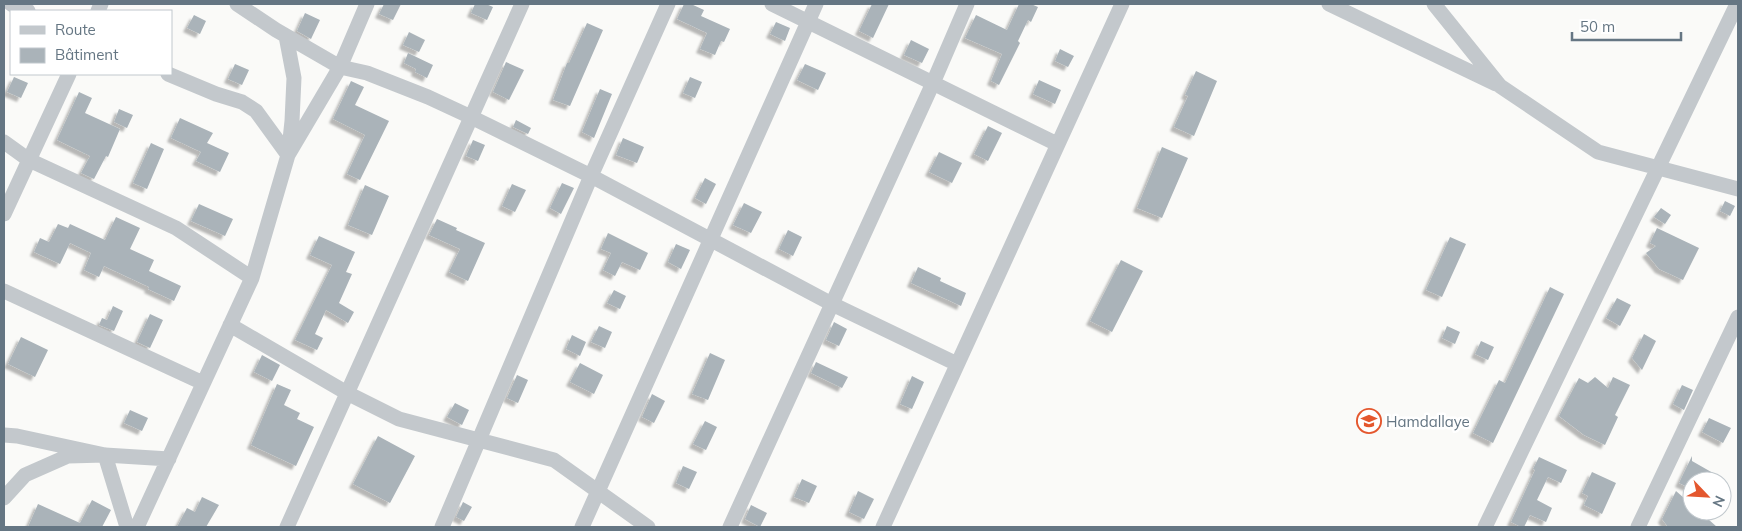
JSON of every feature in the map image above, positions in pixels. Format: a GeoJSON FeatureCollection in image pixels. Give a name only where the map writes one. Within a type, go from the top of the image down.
{"type":"FeatureCollection","features":[{"type":"Feature","properties":{"kind":"street"},"geometry":{"type":"LineString","coordinates":[[11,4],[26,10]]}},
{"type":"Feature","properties":{"kind":"street"},"geometry":{"type":"LineString","coordinates":[[237,4],[286,36],[340,67],[367,73],[428,97],[471,117],[592,176],[832,304],[957,364]]}},
{"type":"Feature","properties":{"kind":"street"},"geometry":{"type":"LineString","coordinates":[[288,155],[340,67],[367,4]]}},
{"type":"Feature","properties":{"kind":"street"},"geometry":{"type":"LineString","coordinates":[[287,527],[522,4]]}},
{"type":"Feature","properties":{"kind":"street"},"geometry":{"type":"LineString","coordinates":[[442,527],[592,176],[668,4]]}},
{"type":"Feature","properties":{"kind":"street"},"geometry":{"type":"LineString","coordinates":[[772,4],[1057,144]]}},
{"type":"Feature","properties":{"kind":"street"},"geometry":{"type":"LineString","coordinates":[[582,527],[816,4]]}},
{"type":"Feature","properties":{"kind":"street"},"geometry":{"type":"LineString","coordinates":[[730,527],[933,83],[967,4]]}},
{"type":"Feature","properties":{"kind":"street"},"geometry":{"type":"LineString","coordinates":[[882,527],[1122,4]]}},
{"type":"Feature","properties":{"kind":"street"},"geometry":{"type":"LineString","coordinates":[[1329,4],[1500,86],[1598,152],[1738,189]]}},
{"type":"Feature","properties":{"kind":"street"},"geometry":{"type":"LineString","coordinates":[[1434,4],[1500,86]]}},
{"type":"Feature","properties":{"kind":"street"},"geometry":{"type":"LineString","coordinates":[[1485,527],[1737,4]]}},
{"type":"Feature","properties":{"kind":"street"},"geometry":{"type":"LineString","coordinates":[[137,527],[252,278],[288,155],[294,78],[286,36]]}},
{"type":"Feature","properties":{"kind":"street"},"geometry":{"type":"LineString","coordinates":[[4,214],[69,75]]}},
{"type":"Feature","properties":{"kind":"street"},"geometry":{"type":"LineString","coordinates":[[170,75],[216,94],[242,102],[256,111],[288,155]]}},
{"type":"Feature","properties":{"kind":"street"},"geometry":{"type":"LineString","coordinates":[[4,142],[29,160],[176,228],[252,278]]}},
{"type":"Feature","properties":{"kind":"street"},"geometry":{"type":"LineString","coordinates":[[4,291],[203,384]]}},
{"type":"Feature","properties":{"kind":"street"},"geometry":{"type":"LineString","coordinates":[[1643,525],[1738,317]]}},
{"type":"Feature","properties":{"kind":"street"},"geometry":{"type":"LineString","coordinates":[[230,325],[347,393],[399,419],[554,460],[648,527]]}},
{"type":"Feature","properties":{"kind":"street"},"geometry":{"type":"LineString","coordinates":[[4,435],[105,455]]}},
{"type":"Feature","properties":{"kind":"street"},"geometry":{"type":"LineString","coordinates":[[4,498],[25,475],[68,456],[105,455],[169,459]]}},
{"type":"Feature","properties":{"kind":"street"},"geometry":{"type":"LineString","coordinates":[[105,455],[127,527]]}},
{"type":"Feature","properties":{"kind":"building"},"geometry":{"type":"Polygon","coordinates":[[[384,4],[401,4],[393,20],[379,14],[384,4]]]}},
{"type":"Feature","properties":{"kind":"building"},"geometry":{"type":"Polygon","coordinates":[[[475,4],[486,4],[493,7],[487,20],[471,13],[475,4]]]}},
{"type":"Feature","properties":{"kind":"building"},"geometry":{"type":"Polygon","coordinates":[[[684,4],[691,4],[704,10],[701,16],[730,29],[724,42],[721,41],[715,55],[700,49],[707,33],[677,19],[684,4]]]}},
{"type":"Feature","properties":{"kind":"building"},"geometry":{"type":"Polygon","coordinates":[[[872,4],[889,4],[873,38],[859,31],[872,4]]]}},
{"type":"Feature","properties":{"kind":"building"},"geometry":{"type":"Polygon","coordinates":[[[1019,4],[1031,4],[1038,7],[1031,22],[1028,20],[1018,41],[1020,43],[999,85],[991,81],[1002,54],[965,38],[976,15],[1007,30],[1019,4]]]}},
{"type":"Feature","properties":{"kind":"building"},"geometry":{"type":"Polygon","coordinates":[[[305,13],[320,20],[311,39],[297,31],[305,13]]]}},
{"type":"Feature","properties":{"kind":"building"},"geometry":{"type":"Polygon","coordinates":[[[194,15],[206,21],[200,34],[187,28],[194,15]]]}},
{"type":"Feature","properties":{"kind":"building"},"geometry":{"type":"Polygon","coordinates":[[[776,22],[790,28],[785,41],[770,34],[776,22]]]}},
{"type":"Feature","properties":{"kind":"building"},"geometry":{"type":"Polygon","coordinates":[[[587,23],[603,30],[570,106],[553,100],[567,63],[569,63],[587,23]]]}},
{"type":"Feature","properties":{"kind":"building"},"geometry":{"type":"Polygon","coordinates":[[[409,32],[425,40],[419,52],[403,45],[409,32]]]}},
{"type":"Feature","properties":{"kind":"building"},"geometry":{"type":"Polygon","coordinates":[[[911,40],[929,49],[922,63],[904,55],[911,40]]]}},
{"type":"Feature","properties":{"kind":"building"},"geometry":{"type":"Polygon","coordinates":[[[1060,49],[1074,56],[1068,67],[1055,61],[1060,49]]]}},
{"type":"Feature","properties":{"kind":"building"},"geometry":{"type":"Polygon","coordinates":[[[408,53],[433,65],[427,78],[415,72],[416,69],[404,63],[408,53]]]}},
{"type":"Feature","properties":{"kind":"building"},"geometry":{"type":"Polygon","coordinates":[[[506,62],[524,70],[509,100],[493,92],[506,62]]]}},
{"type":"Feature","properties":{"kind":"building"},"geometry":{"type":"Polygon","coordinates":[[[235,64],[249,70],[242,85],[228,79],[235,64]]]}},
{"type":"Feature","properties":{"kind":"building"},"geometry":{"type":"Polygon","coordinates":[[[805,64],[826,73],[818,90],[797,80],[805,64]]]}},
{"type":"Feature","properties":{"kind":"building"},"geometry":{"type":"Polygon","coordinates":[[[1196,71],[1217,81],[1194,136],[1174,127],[1188,96],[1185,95],[1196,71]]]}},
{"type":"Feature","properties":{"kind":"building"},"geometry":{"type":"Polygon","coordinates":[[[14,77],[28,83],[21,98],[7,92],[14,77]]]}},
{"type":"Feature","properties":{"kind":"building"},"geometry":{"type":"Polygon","coordinates":[[[690,77],[702,82],[695,98],[683,93],[690,77]]]}},
{"type":"Feature","properties":{"kind":"building"},"geometry":{"type":"Polygon","coordinates":[[[1039,80],[1061,90],[1055,104],[1033,94],[1039,80]]]}},
{"type":"Feature","properties":{"kind":"building"},"geometry":{"type":"Polygon","coordinates":[[[351,81],[364,87],[355,105],[389,121],[360,180],[347,174],[365,135],[333,119],[351,81]]]}},
{"type":"Feature","properties":{"kind":"building"},"geometry":{"type":"Polygon","coordinates":[[[600,89],[612,94],[594,138],[582,132],[600,89]]]}},
{"type":"Feature","properties":{"kind":"building"},"geometry":{"type":"Polygon","coordinates":[[[79,92],[92,98],[85,113],[120,129],[108,157],[106,156],[94,179],[81,173],[90,156],[57,140],[79,92]]]}},
{"type":"Feature","properties":{"kind":"building"},"geometry":{"type":"Polygon","coordinates":[[[119,109],[133,115],[127,128],[114,122],[119,109]]]}},
{"type":"Feature","properties":{"kind":"building"},"geometry":{"type":"Polygon","coordinates":[[[180,118],[213,133],[207,143],[229,153],[220,172],[196,161],[201,152],[171,138],[180,118]]]}},
{"type":"Feature","properties":{"kind":"building"},"geometry":{"type":"Polygon","coordinates":[[[516,120],[531,128],[528,134],[513,127],[516,120]]]}},
{"type":"Feature","properties":{"kind":"building"},"geometry":{"type":"Polygon","coordinates":[[[988,126],[1002,133],[988,161],[974,154],[988,126]]]}},
{"type":"Feature","properties":{"kind":"building"},"geometry":{"type":"Polygon","coordinates":[[[623,138],[644,147],[637,163],[616,155],[623,138]]]}},
{"type":"Feature","properties":{"kind":"building"},"geometry":{"type":"Polygon","coordinates":[[[473,140],[485,145],[478,161],[466,156],[473,140]]]}},
{"type":"Feature","properties":{"kind":"building"},"geometry":{"type":"Polygon","coordinates":[[[151,143],[164,149],[147,189],[133,183],[151,143]]]}},
{"type":"Feature","properties":{"kind":"building"},"geometry":{"type":"Polygon","coordinates":[[[1162,147],[1188,158],[1162,218],[1137,208],[1162,147]]]}},
{"type":"Feature","properties":{"kind":"building"},"geometry":{"type":"Polygon","coordinates":[[[939,152],[962,163],[952,183],[929,172],[939,152]]]}},
{"type":"Feature","properties":{"kind":"building"},"geometry":{"type":"Polygon","coordinates":[[[705,178],[716,184],[706,204],[695,198],[705,178]]]}},
{"type":"Feature","properties":{"kind":"building"},"geometry":{"type":"Polygon","coordinates":[[[562,183],[574,188],[561,214],[550,208],[562,183]]]}},
{"type":"Feature","properties":{"kind":"building"},"geometry":{"type":"Polygon","coordinates":[[[512,184],[526,190],[515,212],[502,206],[512,184]]]}},
{"type":"Feature","properties":{"kind":"building"},"geometry":{"type":"Polygon","coordinates":[[[365,185],[389,196],[372,235],[348,225],[365,185]]]}},
{"type":"Feature","properties":{"kind":"building"},"geometry":{"type":"Polygon","coordinates":[[[1725,201],[1735,206],[1730,216],[1720,211],[1725,201]]]}},
{"type":"Feature","properties":{"kind":"building"},"geometry":{"type":"Polygon","coordinates":[[[744,203],[762,212],[751,233],[733,225],[744,203]]]}},
{"type":"Feature","properties":{"kind":"building"},"geometry":{"type":"Polygon","coordinates":[[[199,204],[233,219],[225,236],[191,221],[199,204]]]}},
{"type":"Feature","properties":{"kind":"building"},"geometry":{"type":"Polygon","coordinates":[[[1661,208],[1671,215],[1665,224],[1654,217],[1661,208]]]}},
{"type":"Feature","properties":{"kind":"building"},"geometry":{"type":"Polygon","coordinates":[[[116,217],[140,228],[130,249],[154,260],[149,271],[181,286],[174,301],[104,266],[99,277],[84,270],[91,253],[70,243],[60,264],[34,252],[40,238],[49,242],[58,224],[68,228],[70,224],[105,240],[116,217]]]}},
{"type":"Feature","properties":{"kind":"building"},"geometry":{"type":"Polygon","coordinates":[[[437,219],[485,243],[468,281],[449,272],[460,249],[429,235],[437,219]]]}},
{"type":"Feature","properties":{"kind":"building"},"geometry":{"type":"Polygon","coordinates":[[[1657,228],[1699,248],[1683,280],[1659,269],[1646,253],[1656,246],[1650,243],[1657,228]]]}},
{"type":"Feature","properties":{"kind":"building"},"geometry":{"type":"Polygon","coordinates":[[[788,230],[802,237],[793,256],[779,249],[788,230]]]}},
{"type":"Feature","properties":{"kind":"building"},"geometry":{"type":"Polygon","coordinates":[[[608,233],[648,253],[640,270],[622,262],[615,276],[603,270],[611,253],[601,249],[608,233]]]}},
{"type":"Feature","properties":{"kind":"building"},"geometry":{"type":"Polygon","coordinates":[[[319,236],[355,252],[346,272],[352,274],[339,303],[354,312],[348,323],[326,310],[315,334],[323,338],[317,350],[295,340],[332,265],[310,255],[319,236]]]}},
{"type":"Feature","properties":{"kind":"building"},"geometry":{"type":"Polygon","coordinates":[[[1450,237],[1466,244],[1442,297],[1426,290],[1450,237]]]}},
{"type":"Feature","properties":{"kind":"building"},"geometry":{"type":"Polygon","coordinates":[[[676,244],[690,250],[681,269],[668,262],[676,244]]]}},
{"type":"Feature","properties":{"kind":"building"},"geometry":{"type":"Polygon","coordinates":[[[1121,260],[1143,271],[1112,332],[1090,321],[1121,260]]]}},
{"type":"Feature","properties":{"kind":"building"},"geometry":{"type":"Polygon","coordinates":[[[918,267],[941,278],[940,281],[966,293],[961,306],[911,283],[918,267]]]}},
{"type":"Feature","properties":{"kind":"building"},"geometry":{"type":"Polygon","coordinates":[[[1550,287],[1564,294],[1493,443],[1473,433],[1499,380],[1505,383],[1550,287]]]}},
{"type":"Feature","properties":{"kind":"building"},"geometry":{"type":"Polygon","coordinates":[[[614,290],[626,296],[620,309],[607,303],[614,290]]]}},
{"type":"Feature","properties":{"kind":"building"},"geometry":{"type":"Polygon","coordinates":[[[1617,298],[1631,305],[1620,326],[1606,318],[1617,298]]]}},
{"type":"Feature","properties":{"kind":"building"},"geometry":{"type":"Polygon","coordinates":[[[113,306],[123,311],[114,331],[99,325],[102,318],[107,320],[113,306]]]}},
{"type":"Feature","properties":{"kind":"building"},"geometry":{"type":"Polygon","coordinates":[[[150,314],[163,320],[150,348],[137,342],[150,314]]]}},
{"type":"Feature","properties":{"kind":"building"},"geometry":{"type":"Polygon","coordinates":[[[834,322],[847,329],[839,346],[826,340],[834,322]]]}},
{"type":"Feature","properties":{"kind":"building"},"geometry":{"type":"Polygon","coordinates":[[[599,326],[612,332],[605,348],[591,342],[599,326]]]}},
{"type":"Feature","properties":{"kind":"building"},"geometry":{"type":"Polygon","coordinates":[[[1447,326],[1460,332],[1455,344],[1442,338],[1447,326]]]}},
{"type":"Feature","properties":{"kind":"building"},"geometry":{"type":"Polygon","coordinates":[[[1644,334],[1656,341],[1642,370],[1632,358],[1644,334]]]}},
{"type":"Feature","properties":{"kind":"building"},"geometry":{"type":"Polygon","coordinates":[[[572,335],[586,342],[580,356],[566,349],[572,335]]]}},
{"type":"Feature","properties":{"kind":"building"},"geometry":{"type":"Polygon","coordinates":[[[21,337],[48,350],[35,377],[8,364],[21,337]]]}},
{"type":"Feature","properties":{"kind":"building"},"geometry":{"type":"Polygon","coordinates":[[[1481,341],[1494,347],[1488,360],[1475,354],[1481,341]]]}},
{"type":"Feature","properties":{"kind":"building"},"geometry":{"type":"Polygon","coordinates":[[[710,353],[725,360],[708,400],[692,394],[710,353]]]}},
{"type":"Feature","properties":{"kind":"building"},"geometry":{"type":"Polygon","coordinates":[[[262,355],[280,365],[272,381],[254,372],[262,355]]]}},
{"type":"Feature","properties":{"kind":"building"},"geometry":{"type":"Polygon","coordinates":[[[816,362],[848,377],[842,388],[811,373],[816,362]]]}},
{"type":"Feature","properties":{"kind":"building"},"geometry":{"type":"Polygon","coordinates":[[[580,363],[603,375],[594,394],[570,382],[580,363]]]}},
{"type":"Feature","properties":{"kind":"building"},"geometry":{"type":"Polygon","coordinates":[[[517,375],[528,380],[518,403],[507,398],[517,375]]]}},
{"type":"Feature","properties":{"kind":"building"},"geometry":{"type":"Polygon","coordinates":[[[912,376],[924,382],[912,409],[900,404],[912,376]]]}},
{"type":"Feature","properties":{"kind":"building"},"geometry":{"type":"Polygon","coordinates":[[[1595,377],[1608,388],[1613,377],[1630,385],[1615,415],[1618,417],[1605,445],[1584,435],[1559,416],[1579,378],[1588,383],[1595,377]]]}},
{"type":"Feature","properties":{"kind":"building"},"geometry":{"type":"Polygon","coordinates":[[[277,384],[291,390],[284,405],[300,413],[297,419],[314,427],[296,466],[251,445],[277,384]]]}},
{"type":"Feature","properties":{"kind":"building"},"geometry":{"type":"Polygon","coordinates":[[[1682,385],[1693,390],[1684,410],[1673,404],[1682,385]]]}},
{"type":"Feature","properties":{"kind":"building"},"geometry":{"type":"Polygon","coordinates":[[[652,394],[665,401],[654,423],[642,417],[652,394]]]}},
{"type":"Feature","properties":{"kind":"building"},"geometry":{"type":"Polygon","coordinates":[[[455,403],[469,410],[462,425],[447,417],[455,403]]]}},
{"type":"Feature","properties":{"kind":"building"},"geometry":{"type":"Polygon","coordinates":[[[130,410],[148,418],[142,431],[124,423],[130,410]]]}},
{"type":"Feature","properties":{"kind":"building"},"geometry":{"type":"Polygon","coordinates":[[[1709,418],[1731,428],[1723,443],[1702,432],[1709,418]]]}},
{"type":"Feature","properties":{"kind":"building"},"geometry":{"type":"Polygon","coordinates":[[[705,421],[717,427],[706,450],[693,444],[705,421]]]}},
{"type":"Feature","properties":{"kind":"building"},"geometry":{"type":"Polygon","coordinates":[[[378,436],[415,456],[390,503],[353,484],[378,436]]]}},
{"type":"Feature","properties":{"kind":"building"},"geometry":{"type":"Polygon","coordinates":[[[1692,456],[1692,461],[1710,471],[1685,471],[1692,456]]]}},
{"type":"Feature","properties":{"kind":"building"},"geometry":{"type":"Polygon","coordinates":[[[1539,457],[1567,470],[1561,483],[1548,477],[1537,500],[1552,508],[1546,522],[1530,515],[1524,527],[1521,527],[1511,522],[1539,457]]]}},
{"type":"Feature","properties":{"kind":"building"},"geometry":{"type":"Polygon","coordinates":[[[683,466],[697,472],[689,489],[676,483],[683,466]]]}},
{"type":"Feature","properties":{"kind":"building"},"geometry":{"type":"Polygon","coordinates":[[[1592,472],[1616,483],[1602,514],[1584,505],[1588,496],[1582,493],[1592,472]]]}},
{"type":"Feature","properties":{"kind":"building"},"geometry":{"type":"Polygon","coordinates":[[[802,479],[817,486],[809,503],[794,497],[802,479]]]}},
{"type":"Feature","properties":{"kind":"building"},"geometry":{"type":"Polygon","coordinates":[[[858,491],[874,499],[864,519],[849,512],[858,491]]]}},
{"type":"Feature","properties":{"kind":"building"},"geometry":{"type":"Polygon","coordinates":[[[1676,491],[1682,496],[1682,521],[1710,521],[1717,527],[1668,527],[1662,519],[1676,491]]]}},
{"type":"Feature","properties":{"kind":"building"},"geometry":{"type":"Polygon","coordinates":[[[202,497],[219,505],[206,527],[177,527],[187,508],[195,512],[202,497]]]}},
{"type":"Feature","properties":{"kind":"building"},"geometry":{"type":"Polygon","coordinates":[[[92,500],[111,510],[102,527],[28,527],[38,504],[80,523],[92,500]]]}},
{"type":"Feature","properties":{"kind":"building"},"geometry":{"type":"Polygon","coordinates":[[[463,502],[472,507],[464,521],[456,517],[463,502]]]}},
{"type":"Feature","properties":{"kind":"building"},"geometry":{"type":"Polygon","coordinates":[[[751,505],[767,513],[760,527],[745,519],[751,505]]]}},
{"type":"Feature","properties":{"kind":"place","name":"Hamdallaye"},"geometry":{"type":"Point","coordinates":[1369,421]}}]}
